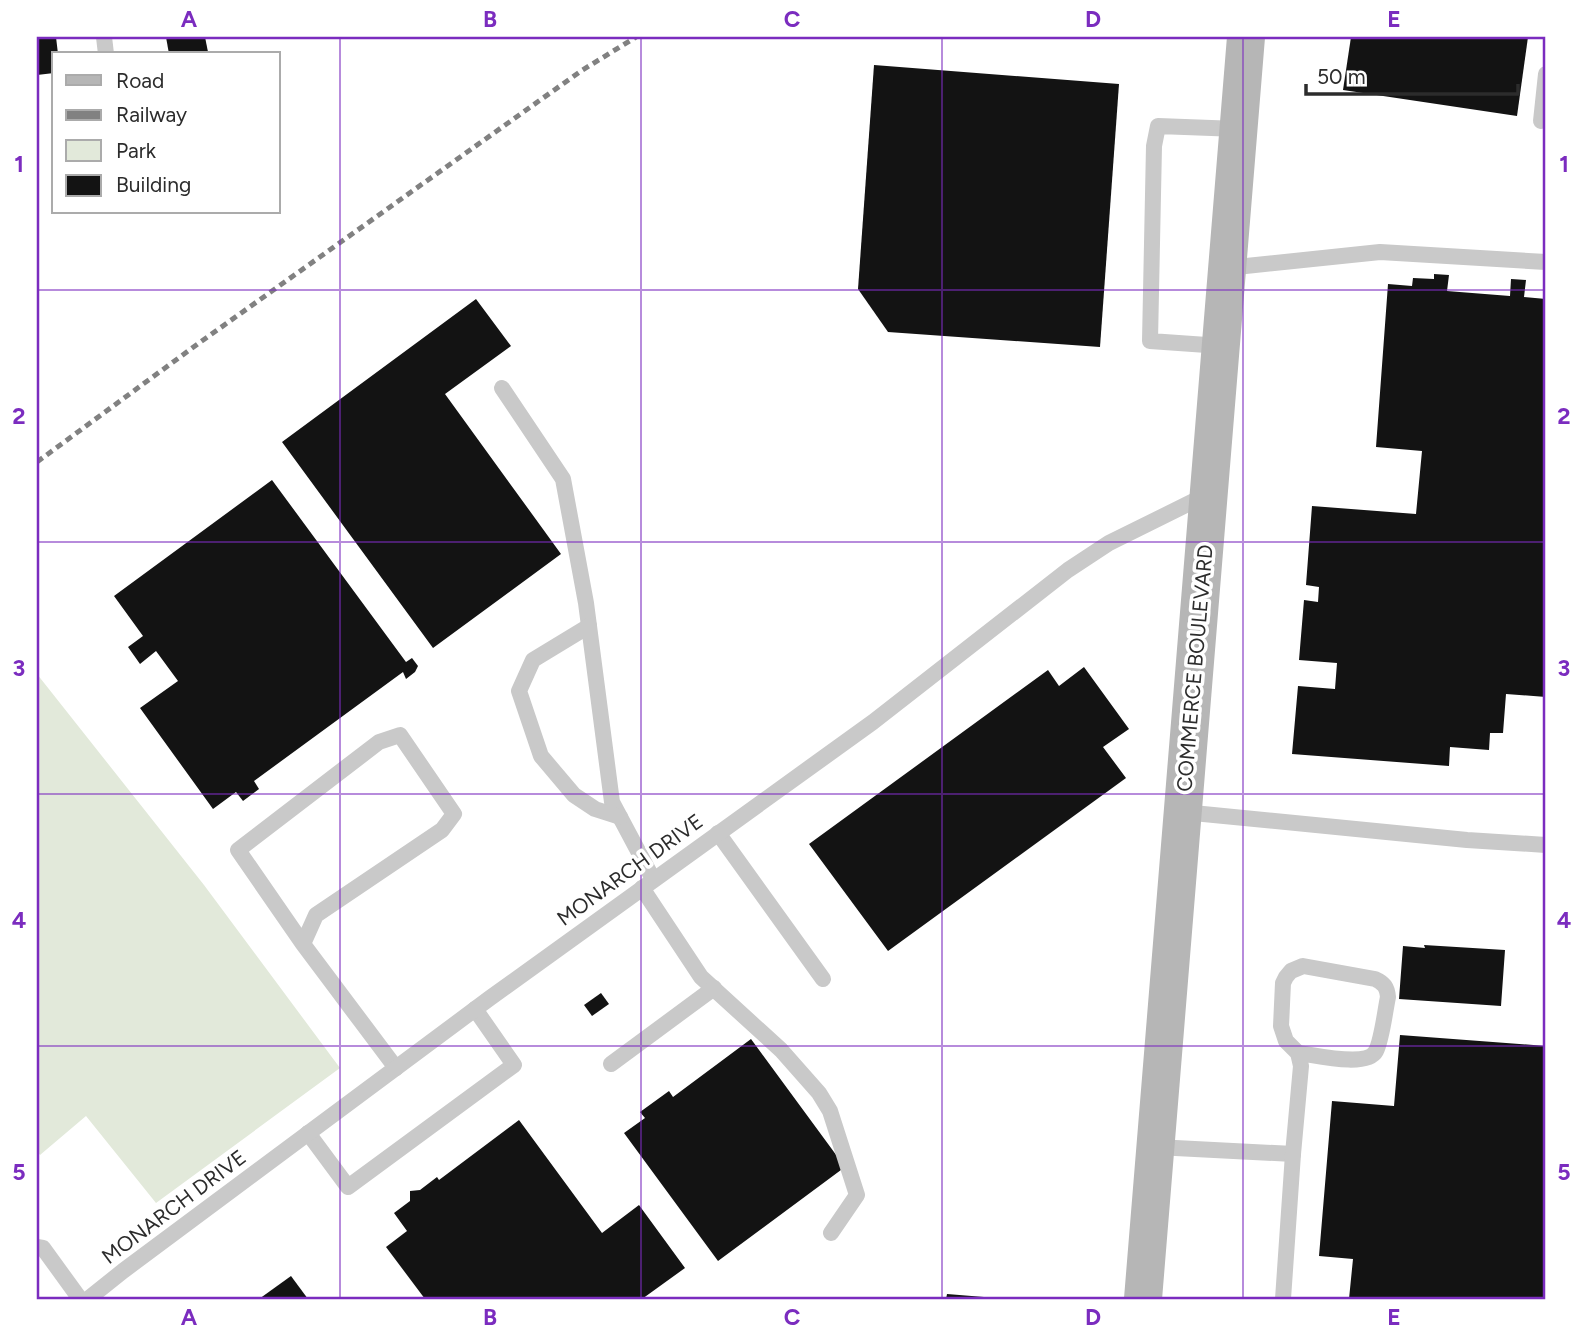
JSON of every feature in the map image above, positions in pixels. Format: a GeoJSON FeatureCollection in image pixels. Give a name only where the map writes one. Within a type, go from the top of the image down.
{"type":"FeatureCollection","features":[{"type":"Feature","properties":{"kind":"street","name":"COMMERCE BOULEVARD"},"geometry":{"type":"LineString","coordinates":[[1143,1299],[1246,37]]}},
{"type":"Feature","properties":{"kind":"lane"},"geometry":{"type":"LineString","coordinates":[[1541,121],[1546,74]]}},
{"type":"Feature","properties":{"kind":"lane"},"geometry":{"type":"LineString","coordinates":[[1221,346],[1150,341],[1154,146],[1158,126],[1238,129]]}},
{"type":"Feature","properties":{"kind":"lane"},"geometry":{"type":"LineString","coordinates":[[1227,268],[1380,252],[1546,262]]}},
{"type":"Feature","properties":{"kind":"lane"},"geometry":{"type":"LineString","coordinates":[[502,388],[563,479],[586,603],[612,802],[648,884],[701,977],[781,1049],[819,1093],[830,1111],[857,1195],[831,1233]]}},
{"type":"Feature","properties":{"kind":"lane","name":"MONARCH DRIVE"},"geometry":{"type":"LineString","coordinates":[[88,1299],[475,1009],[873,722],[1068,570],[1108,543],[1209,494]]}},
{"type":"Feature","properties":{"kind":"lane"},"geometry":{"type":"LineString","coordinates":[[589,626],[533,660],[519,691],[541,756],[573,795],[594,809],[620,817]]}},
{"type":"Feature","properties":{"kind":"lane"},"geometry":{"type":"LineString","coordinates":[[303,944],[316,915],[442,830],[454,814],[400,735],[379,742],[238,850],[303,944],[396,1068]]}},
{"type":"Feature","properties":{"kind":"lane"},"geometry":{"type":"LineString","coordinates":[[1183,812],[1467,840],[1546,845]]}},
{"type":"Feature","properties":{"kind":"lane"},"geometry":{"type":"LineString","coordinates":[[718,833],[823,979]]}},
{"type":"Feature","properties":{"kind":"lane"},"geometry":{"type":"LineString","coordinates":[[1283,1299],[1301,1066],[1298,1053],[1286,1041],[1281,1026],[1283,983],[1291,971],[1303,967],[1375,979],[1387,988],[1388,997],[1377,1049],[1371,1057],[1357,1060],[1298,1053]]}},
{"type":"Feature","properties":{"kind":"lane"},"geometry":{"type":"LineString","coordinates":[[611,1064],[714,988]]}},
{"type":"Feature","properties":{"kind":"lane"},"geometry":{"type":"LineString","coordinates":[[308,1133],[348,1187],[514,1065],[475,1009]]}},
{"type":"Feature","properties":{"kind":"lane"},"geometry":{"type":"LineString","coordinates":[[1156,1147],[1293,1154]]}},
{"type":"Feature","properties":{"kind":"lane"},"geometry":{"type":"LineString","coordinates":[[37,1247],[43,1248],[80,1299]]}},
{"type":"Feature","properties":{"kind":"green space"},"geometry":{"type":"Polygon","coordinates":[[[37,674],[204,885],[340,1068],[156,1203],[86,1116],[40,1155],[37,1151],[37,674]]]}},
{"type":"Feature","properties":{"kind":"building"},"geometry":{"type":"Polygon","coordinates":[[[37,37],[56,37],[58,52],[52,52],[52,73],[37,75],[37,37]]]}},
{"type":"Feature","properties":{"kind":"building"},"geometry":{"type":"Polygon","coordinates":[[[166,37],[205,37],[208,52],[169,52],[166,37]]]}},
{"type":"Feature","properties":{"kind":"building"},"geometry":{"type":"Polygon","coordinates":[[[1351,37],[1528,37],[1517,116],[1343,90],[1351,37]]]}},
{"type":"Feature","properties":{"kind":"building"},"geometry":{"type":"Polygon","coordinates":[[[874,65],[1119,84],[1100,347],[888,332],[858,289],[874,65]]]}},
{"type":"Feature","properties":{"kind":"building"},"geometry":{"type":"Polygon","coordinates":[[[1434,274],[1449,275],[1447,291],[1510,296],[1511,279],[1526,280],[1524,297],[1546,299],[1546,697],[1506,694],[1503,733],[1490,733],[1489,750],[1450,747],[1449,766],[1292,754],[1298,686],[1335,689],[1337,663],[1299,660],[1304,600],[1318,602],[1319,587],[1306,585],[1312,506],[1416,514],[1422,451],[1376,447],[1388,284],[1412,286],[1413,278],[1434,279],[1434,274]]]}},
{"type":"Feature","properties":{"kind":"building"},"geometry":{"type":"Polygon","coordinates":[[[476,299],[511,346],[445,394],[561,554],[433,648],[282,442],[476,299]]]}},
{"type":"Feature","properties":{"kind":"building"},"geometry":{"type":"Polygon","coordinates":[[[272,480],[406,662],[412,658],[418,666],[406,679],[403,672],[254,781],[259,789],[243,801],[236,792],[213,809],[140,708],[178,681],[156,651],[140,664],[128,647],[143,636],[114,596],[272,480]]]}},
{"type":"Feature","properties":{"kind":"building"},"geometry":{"type":"Polygon","coordinates":[[[1084,667],[1129,729],[1103,747],[1126,778],[888,951],[809,844],[1048,670],[1059,686],[1084,667]]]}},
{"type":"Feature","properties":{"kind":"building"},"geometry":{"type":"Polygon","coordinates":[[[1424,945],[1505,950],[1501,1006],[1399,999],[1403,946],[1425,948],[1424,945]]]}},
{"type":"Feature","properties":{"kind":"building"},"geometry":{"type":"Polygon","coordinates":[[[601,993],[609,1004],[592,1016],[584,1005],[601,993]]]}},
{"type":"Feature","properties":{"kind":"building"},"geometry":{"type":"Polygon","coordinates":[[[1400,1035],[1546,1046],[1546,1299],[1349,1299],[1353,1259],[1319,1256],[1332,1101],[1394,1106],[1400,1035]]]}},
{"type":"Feature","properties":{"kind":"building"},"geometry":{"type":"Polygon","coordinates":[[[751,1039],[845,1167],[718,1261],[624,1133],[645,1118],[640,1112],[669,1091],[673,1097],[751,1039]]]}},
{"type":"Feature","properties":{"kind":"building"},"geometry":{"type":"Polygon","coordinates":[[[519,1120],[602,1233],[639,1205],[685,1268],[642,1299],[425,1299],[386,1247],[407,1231],[394,1213],[410,1201],[410,1191],[420,1190],[437,1177],[439,1180],[519,1120]]]}},
{"type":"Feature","properties":{"kind":"building"},"geometry":{"type":"Polygon","coordinates":[[[291,1276],[308,1299],[259,1299],[291,1276]]]}},
{"type":"Feature","properties":{"kind":"building"},"geometry":{"type":"Polygon","coordinates":[[[947,1294],[984,1297],[946,1299],[947,1294]]]}},
{"type":"Feature","properties":{"kind":"railway"},"geometry":{"type":"LineString","coordinates":[[37,462],[581,71],[636,37]]}}]}
